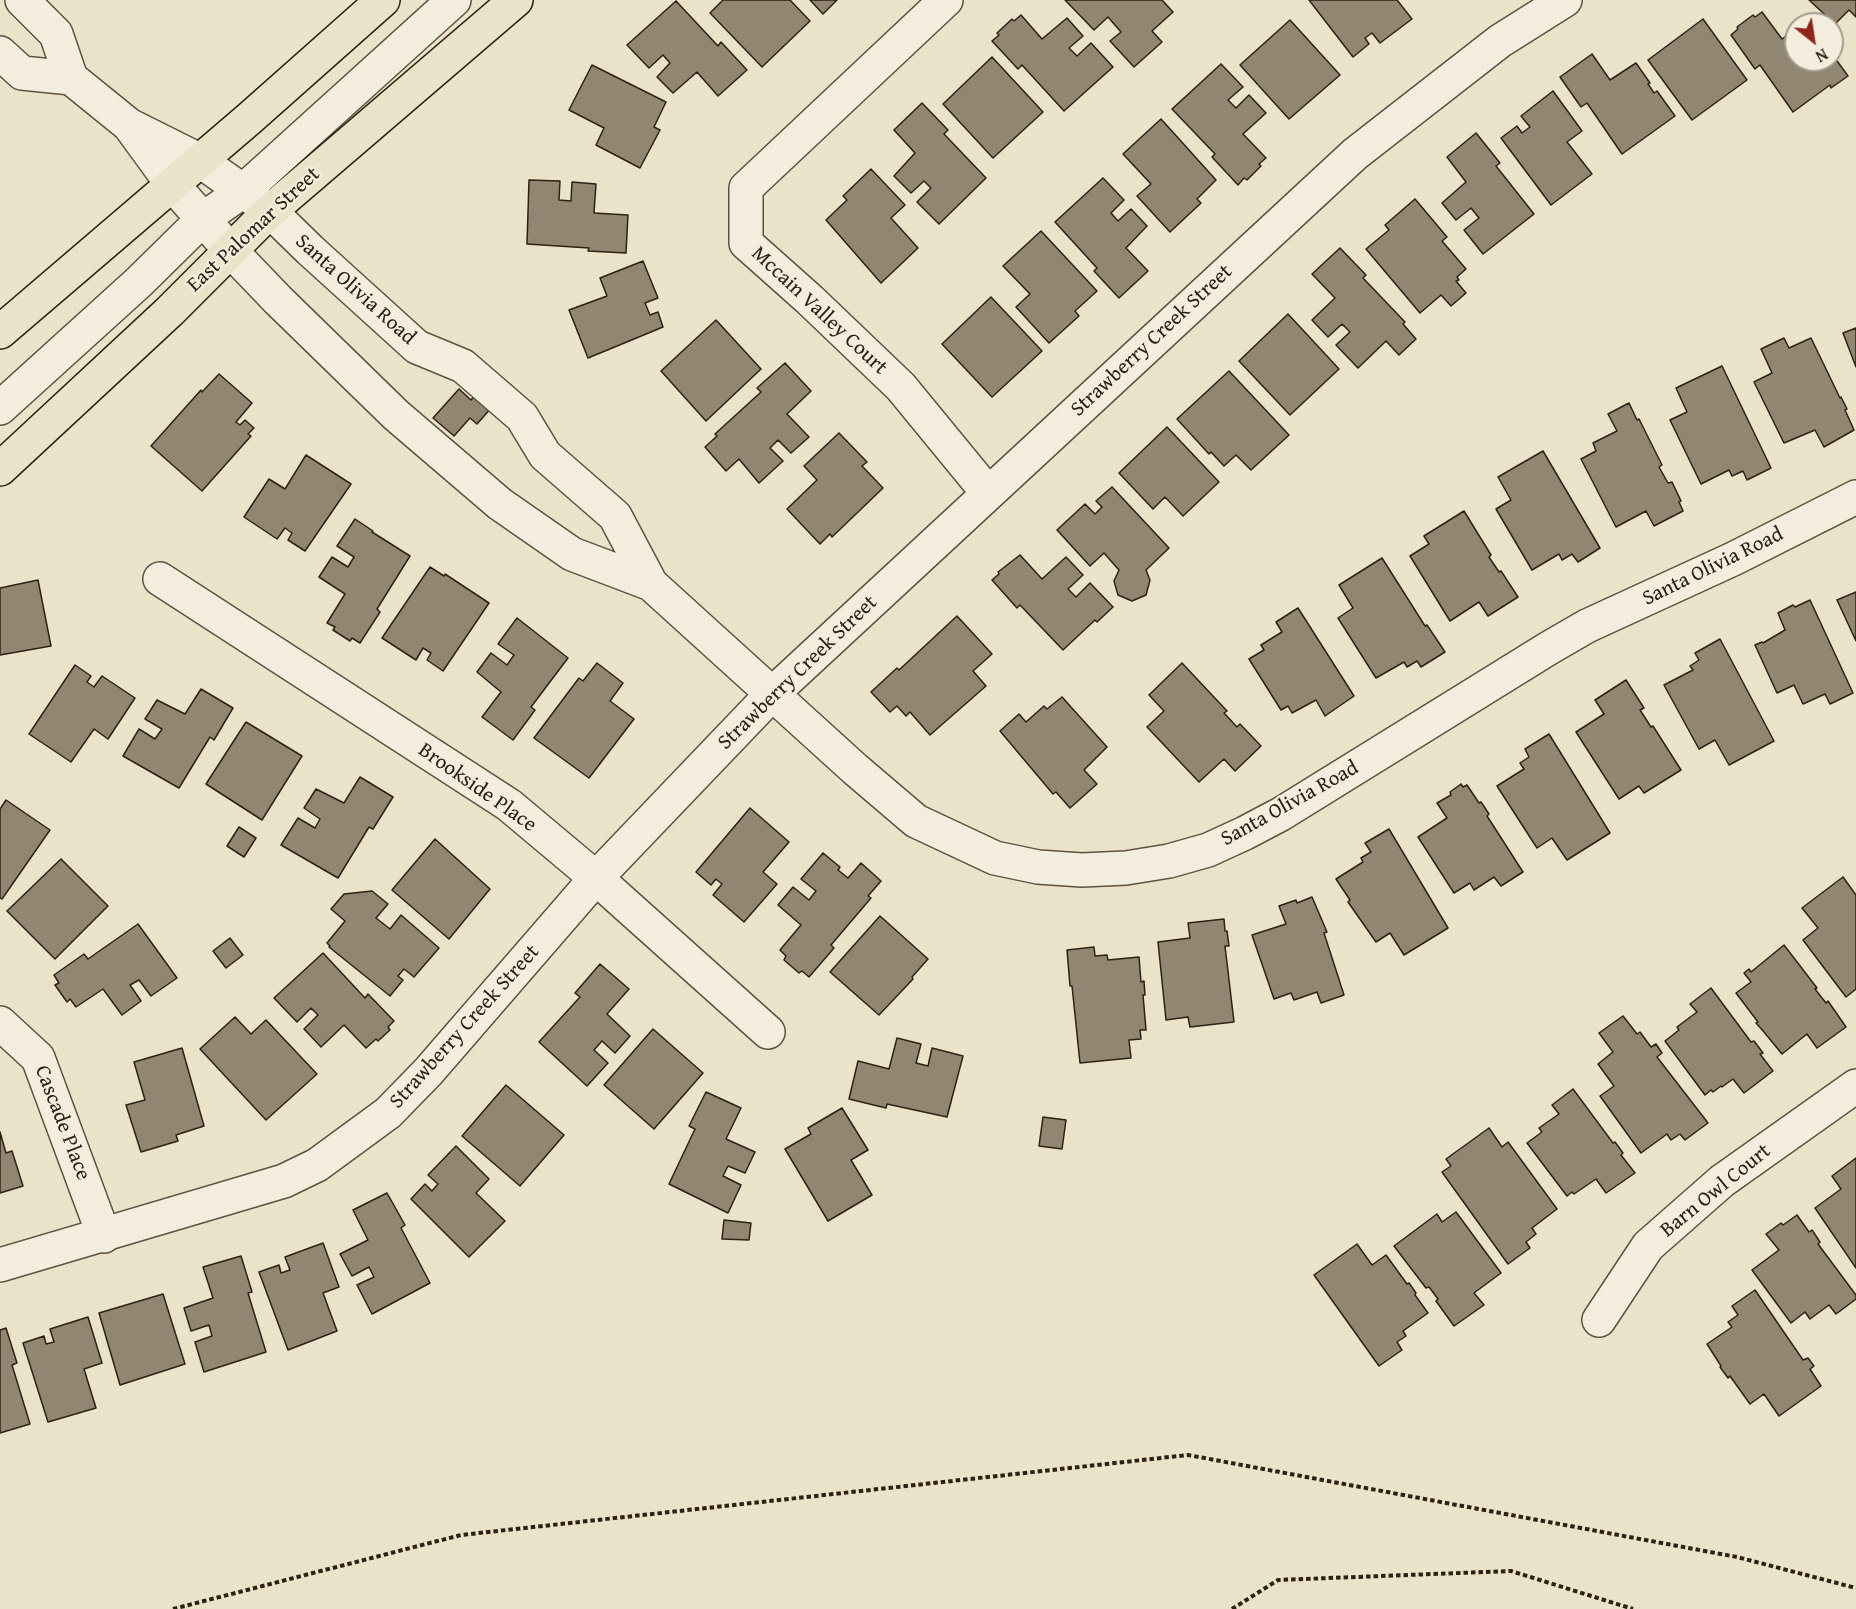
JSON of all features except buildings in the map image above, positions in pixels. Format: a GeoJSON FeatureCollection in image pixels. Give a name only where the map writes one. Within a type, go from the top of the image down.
{"type":"FeatureCollection","features":[{"type":"Feature","properties":{"kind":"main road"},"geometry":{"type":"LineString","coordinates":[[0,332],[383,0]]}},
{"type":"Feature","properties":{"kind":"main road","name":"East Palomar Street"},"geometry":{"type":"LineString","coordinates":[[0,469],[170,311],[270,211],[516,0]]}},
{"type":"Feature","properties":{"kind":"street"},"geometry":{"type":"LineString","coordinates":[[0,53],[22,73],[72,78],[56,34],[22,0]]}},
{"type":"Feature","properties":{"kind":"street"},"geometry":{"type":"LineString","coordinates":[[0,408],[130,290],[203,219],[243,191],[454,0]]}},
{"type":"Feature","properties":{"kind":"street","name":"Mccain Valley Court"},"geometry":{"type":"LineString","coordinates":[[946,0],[746,188],[746,243],[810,300],[901,387],[988,493]]}},
{"type":"Feature","properties":{"kind":"street","name":"Strawberry Creek Street"},"geometry":{"type":"LineString","coordinates":[[0,1265],[284,1181],[317,1165],[388,1113],[428,1072],[596,878],[772,694],[1355,154],[1500,41],[1565,0]]}},
{"type":"Feature","properties":{"kind":"street","name":"Santa Olivia Road"},"geometry":{"type":"LineString","coordinates":[[72,78],[129,125],[199,160],[270,211],[417,347],[463,366],[522,417],[545,455],[615,516],[651,584],[855,769],[916,821],[995,858],[1038,867],[1082,870],[1126,868],[1169,861],[1217,846],[1281,814],[1587,626],[1733,559],[1856,497]]}},
{"type":"Feature","properties":{"kind":"street","name":"Santa Olivia Road"},"geometry":{"type":"LineString","coordinates":[[129,125],[172,184],[230,250],[396,415],[501,504],[572,554],[651,584]]}},
{"type":"Feature","properties":{"kind":"street","name":"Brookside Place"},"geometry":{"type":"LineString","coordinates":[[160,579],[509,805],[596,878],[768,1032]]}},
{"type":"Feature","properties":{"kind":"street","name":"Cascade Place"},"geometry":{"type":"LineString","coordinates":[[0,1023],[38,1058],[104,1236]]}},
{"type":"Feature","properties":{"kind":"street","name":"Barn Owl Court"},"geometry":{"type":"LineString","coordinates":[[1599,1320],[1648,1246],[1722,1181],[1856,1086]]}},
{"type":"Feature","properties":{"kind":"path"},"geometry":{"type":"LineString","coordinates":[[173,1609],[460,1535],[1188,1455],[1737,1557],[1856,1588]]}},
{"type":"Feature","properties":{"kind":"path"},"geometry":{"type":"LineString","coordinates":[[1232,1609],[1278,1580],[1511,1571],[1633,1609]]}}]}
